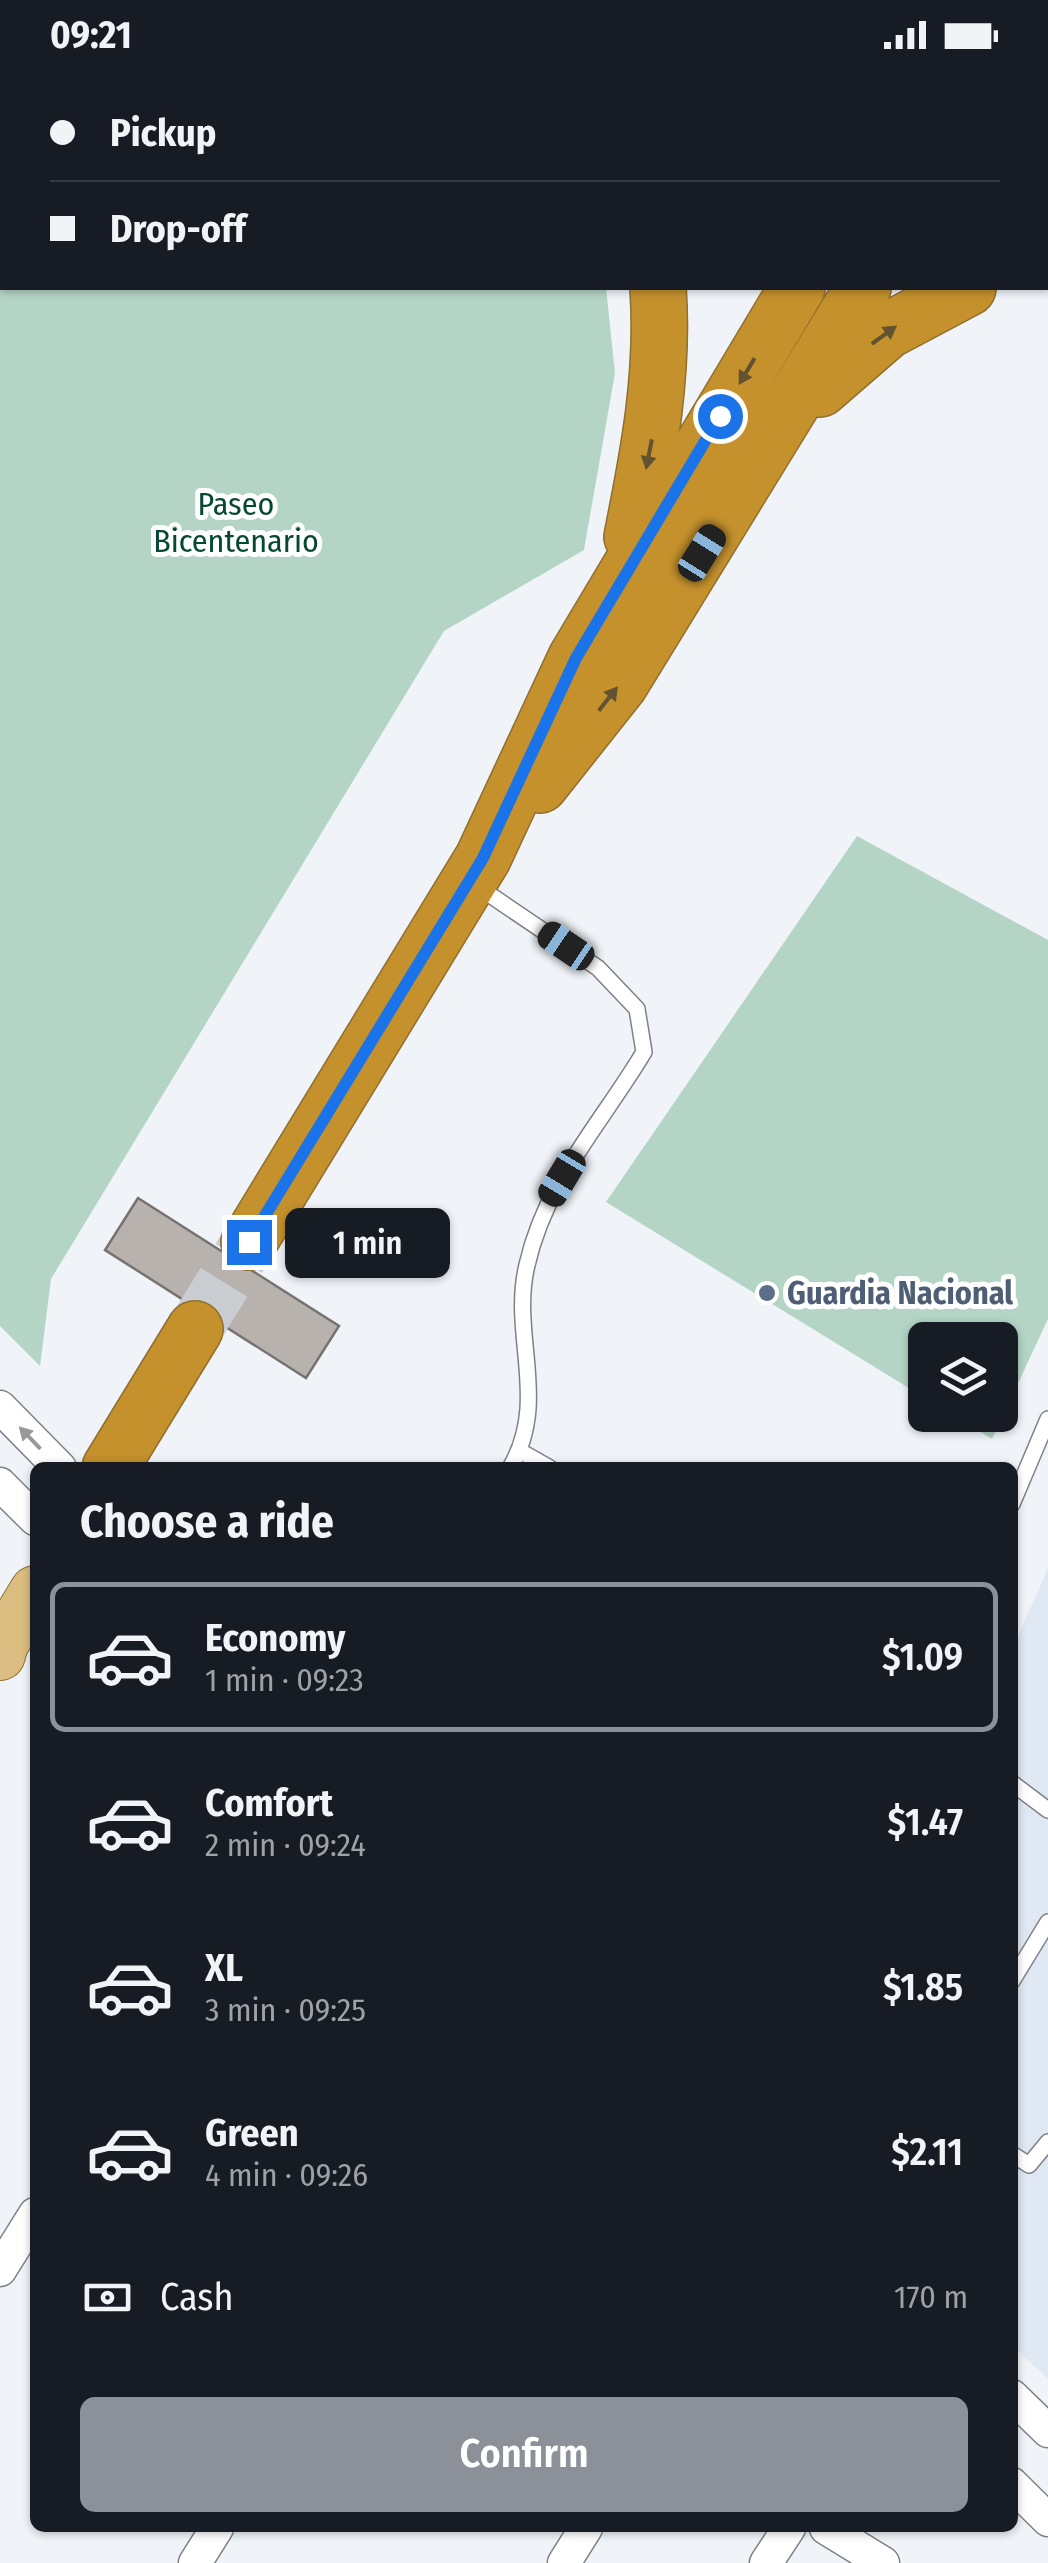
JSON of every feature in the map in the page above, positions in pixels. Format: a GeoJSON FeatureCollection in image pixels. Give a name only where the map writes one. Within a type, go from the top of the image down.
{"type":"FeatureCollection","features":[{"type":"Feature","properties":{"kind":"highway"},"geometry":{"type":"LineString","coordinates":[[624,577],[654,426],[662,335],[658,290]]}},
{"type":"Feature","properties":{"kind":"highway"},"geometry":{"type":"LineString","coordinates":[[249,1242],[476,870],[576,658],[796,290]]}},
{"type":"Feature","properties":{"kind":"highway"},"geometry":{"type":"LineString","coordinates":[[476,870],[620,684],[863,290]]}},
{"type":"Feature","properties":{"kind":"highway"},"geometry":{"type":"LineString","coordinates":[[783,421],[887,331],[964,290]]}},
{"type":"Feature","properties":{"kind":"highway"},"geometry":{"type":"LineString","coordinates":[[114,1462],[195,1329]]}},
{"type":"Feature","properties":{"kind":"main road"},"geometry":{"type":"LineString","coordinates":[[1,1648],[30,1599]]}},
{"type":"Feature","properties":{"kind":"street"},"geometry":{"type":"LineString","coordinates":[[0,1407],[54,1462]]}},
{"type":"Feature","properties":{"kind":"street"},"geometry":{"type":"LineString","coordinates":[[0,1484],[30,1514]]}},
{"type":"Feature","properties":{"kind":"street"},"geometry":{"type":"LineString","coordinates":[[0,2270],[30,2222]]}},
{"type":"Feature","properties":{"kind":"street"},"geometry":{"type":"LineString","coordinates":[[1018,2402],[1048,2431]]}},
{"type":"Feature","properties":{"kind":"street"},"geometry":{"type":"LineString","coordinates":[[1018,2490],[1048,2520]]}},
{"type":"Feature","properties":{"kind":"street"},"geometry":{"type":"LineString","coordinates":[[196,2563],[215,2532]]}},
{"type":"Feature","properties":{"kind":"street"},"geometry":{"type":"LineString","coordinates":[[564,2563],[583,2532]]}},
{"type":"Feature","properties":{"kind":"street"},"geometry":{"type":"LineString","coordinates":[[766,2563],[786,2532]]}},
{"type":"Feature","properties":{"kind":"street"},"geometry":{"type":"LineString","coordinates":[[838,2545],[882,2563]]}},
{"type":"Feature","properties":{"kind":"lane"},"geometry":{"type":"LineString","coordinates":[[476,870],[598,968],[637,1009],[644,1052],[544,1207],[526,1268],[521,1318],[531,1389],[520,1451],[514,1462]]}},
{"type":"Feature","properties":{"kind":"lane"},"geometry":{"type":"LineString","coordinates":[[1018,1490],[1048,1418]]}},
{"type":"Feature","properties":{"kind":"lane"},"geometry":{"type":"LineString","coordinates":[[520,1451],[539,1462]]}},
{"type":"Feature","properties":{"kind":"lane"},"geometry":{"type":"LineString","coordinates":[[1018,1788],[1048,1810]]}},
{"type":"Feature","properties":{"kind":"lane"},"geometry":{"type":"LineString","coordinates":[[1018,1971],[1048,1922]]}},
{"type":"Feature","properties":{"kind":"lane"},"geometry":{"type":"LineString","coordinates":[[1018,2158],[1030,2165],[1048,2142]]}},
{"type":"Feature","properties":{"kind":"shaded area"},"geometry":{"type":"Polygon","coordinates":[[[1048,1568],[1048,2379],[1018,2351],[1018,1636],[1048,1568]]]}},
{"type":"Feature","properties":{"kind":"green space","name":"Paseo Bicentenario"},"geometry":{"type":"Polygon","coordinates":[[[0,290],[606,290],[615,373],[584,550],[444,631],[51,1279],[40,1366],[0,1326],[0,290]]]}},
{"type":"Feature","properties":{"kind":"green space"},"geometry":{"type":"Polygon","coordinates":[[[857,836],[1048,940],[1048,1319],[1018,1383],[1018,1322],[908,1322],[908,1388],[606,1202],[857,836]]]}},
{"type":"Feature","properties":{"kind":"building"},"geometry":{"type":"Polygon","coordinates":[[[138,1198],[339,1326],[306,1378],[105,1250],[138,1198]]]}},
{"type":"Feature","properties":{"kind":"tunnel"},"geometry":{"type":"LineString","coordinates":[[195,1329],[249,1242]]}},
{"type":"Feature","properties":{"kind":"place","name":"Guardia Nacional"},"geometry":{"type":"Point","coordinates":[767,1293]}},
{"type":"Feature","properties":{"kind":"route"},"geometry":{"type":"LineString","coordinates":[[249,1242],[483,858],[576,658],[720,416]]}}]}
